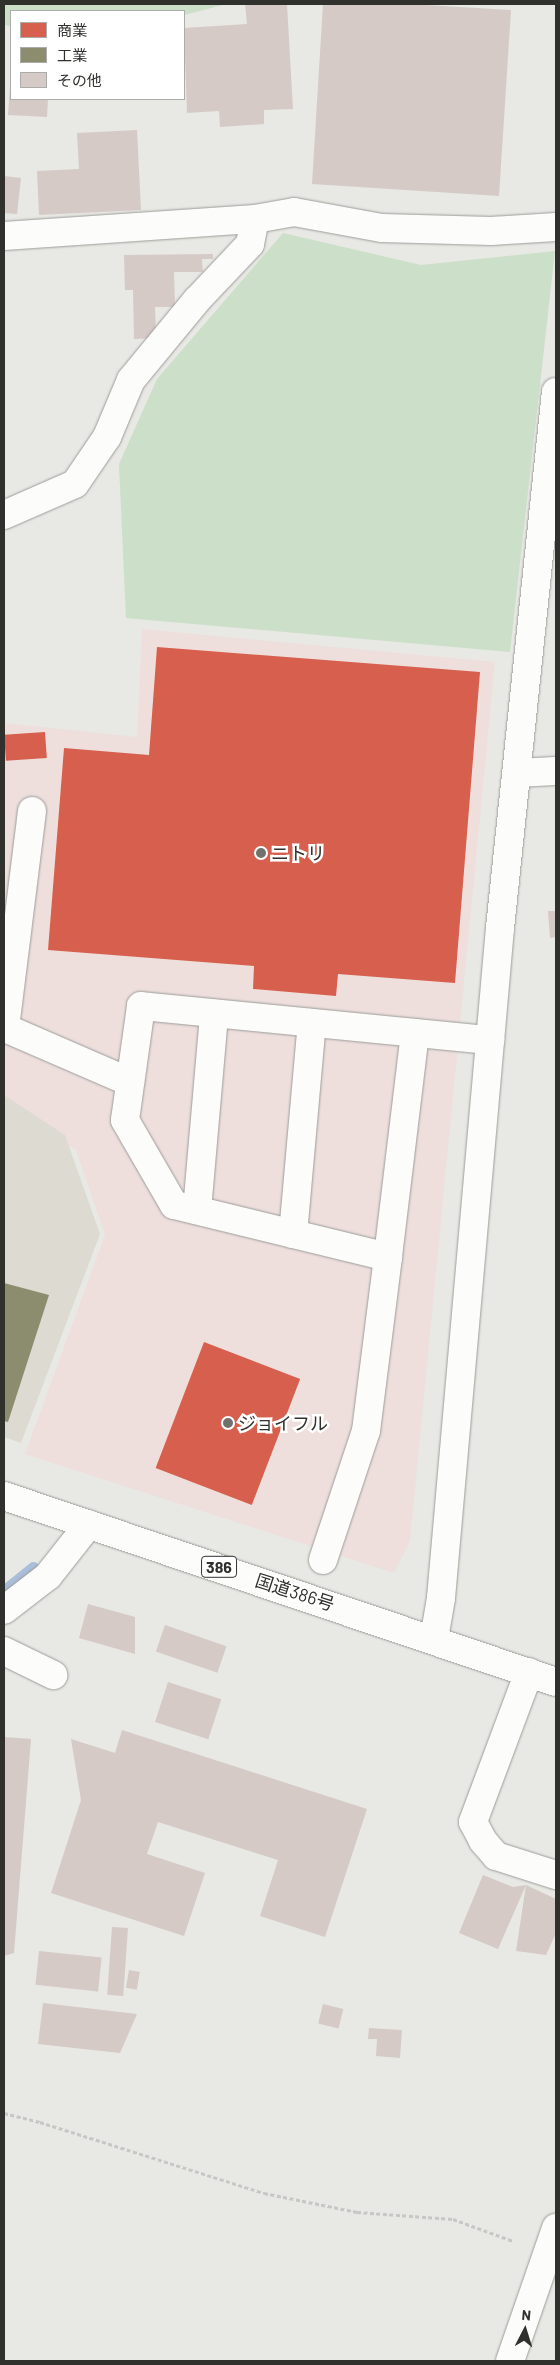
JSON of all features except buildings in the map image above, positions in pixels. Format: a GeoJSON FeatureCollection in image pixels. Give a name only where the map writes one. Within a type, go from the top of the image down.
{"type":"FeatureCollection","features":[{"type":"Feature","properties":{"kind":"main road"},"geometry":{"type":"LineString","coordinates":[[4,236],[255,219],[294,212],[382,228],[491,231],[556,227]]}},
{"type":"Feature","properties":{"kind":"main road"},"geometry":{"type":"LineString","coordinates":[[4,515],[75,484],[107,437],[131,380],[197,300],[250,244],[255,219]]}},
{"type":"Feature","properties":{"kind":"main road"},"geometry":{"type":"LineString","coordinates":[[434,1639],[441,1598],[490,1040],[516,773],[547,575],[556,392]]}},
{"type":"Feature","properties":{"kind":"main road"},"geometry":{"type":"LineString","coordinates":[[516,773],[556,772]]}},
{"type":"Feature","properties":{"kind":"main road"},"geometry":{"type":"LineString","coordinates":[[32,811],[5,1028],[130,1082]]}},
{"type":"Feature","properties":{"kind":"main road"},"geometry":{"type":"LineString","coordinates":[[388,1257],[174,1205],[124,1120],[141,1006],[490,1040]]}},
{"type":"Feature","properties":{"kind":"main road"},"geometry":{"type":"LineString","coordinates":[[197,1210],[214,1014]]}},
{"type":"Feature","properties":{"kind":"main road"},"geometry":{"type":"LineString","coordinates":[[293,1234],[312,1023]]}},
{"type":"Feature","properties":{"kind":"main road"},"geometry":{"type":"LineString","coordinates":[[323,1560],[366,1431],[415,1033]]}},
{"type":"Feature","properties":{"kind":"main road","name":"国道386号"},"geometry":{"type":"LineString","coordinates":[[4,1496],[434,1639],[556,1682]]}},
{"type":"Feature","properties":{"kind":"main road"},"geometry":{"type":"LineString","coordinates":[[4,1610],[48,1576],[89,1524]]}},
{"type":"Feature","properties":{"kind":"main road"},"geometry":{"type":"LineString","coordinates":[[4,1651],[53,1675]]}},
{"type":"Feature","properties":{"kind":"main road"},"geometry":{"type":"LineString","coordinates":[[529,1672],[473,1822],[483,1841],[496,1856],[556,1875]]}},
{"type":"Feature","properties":{"kind":"main road"},"geometry":{"type":"LineString","coordinates":[[510,2361],[549,2255],[556,2228]]}},
{"type":"Feature","properties":{"kind":"path"},"geometry":{"type":"LineString","coordinates":[[4,2114],[264,2193],[357,2212],[453,2219],[549,2255]]}},
{"type":"Feature","properties":{"kind":"shaded area"},"geometry":{"type":"Polygon","coordinates":[[[142,629],[495,662],[410,1541],[394,1573],[25,1454],[105,1235],[76,1150],[4,1107],[4,723],[137,737],[142,629]]]}},
{"type":"Feature","properties":{"kind":"shaded area"},"geometry":{"type":"Polygon","coordinates":[[[4,1095],[65,1135],[100,1234],[21,1443],[4,1437],[4,1095]]]}},
{"type":"Feature","properties":{"kind":"green space"},"geometry":{"type":"Polygon","coordinates":[[[4,4],[227,4],[185,15],[185,10],[10,10],[10,26],[4,25],[4,4]]]}},
{"type":"Feature","properties":{"kind":"green space"},"geometry":{"type":"Polygon","coordinates":[[[283,233],[421,265],[555,251],[510,652],[126,618],[119,464],[157,379],[283,233]]]}},
{"type":"Feature","properties":{"kind":"waterway"},"geometry":{"type":"LineString","coordinates":[[4,1592],[34,1568]]}},
{"type":"Feature","properties":{"kind":"place","name":"ニトリ"},"geometry":{"type":"Point","coordinates":[261,853]}},
{"type":"Feature","properties":{"kind":"place","name":"ジョイフル"},"geometry":{"type":"Point","coordinates":[228,1423]}}]}
